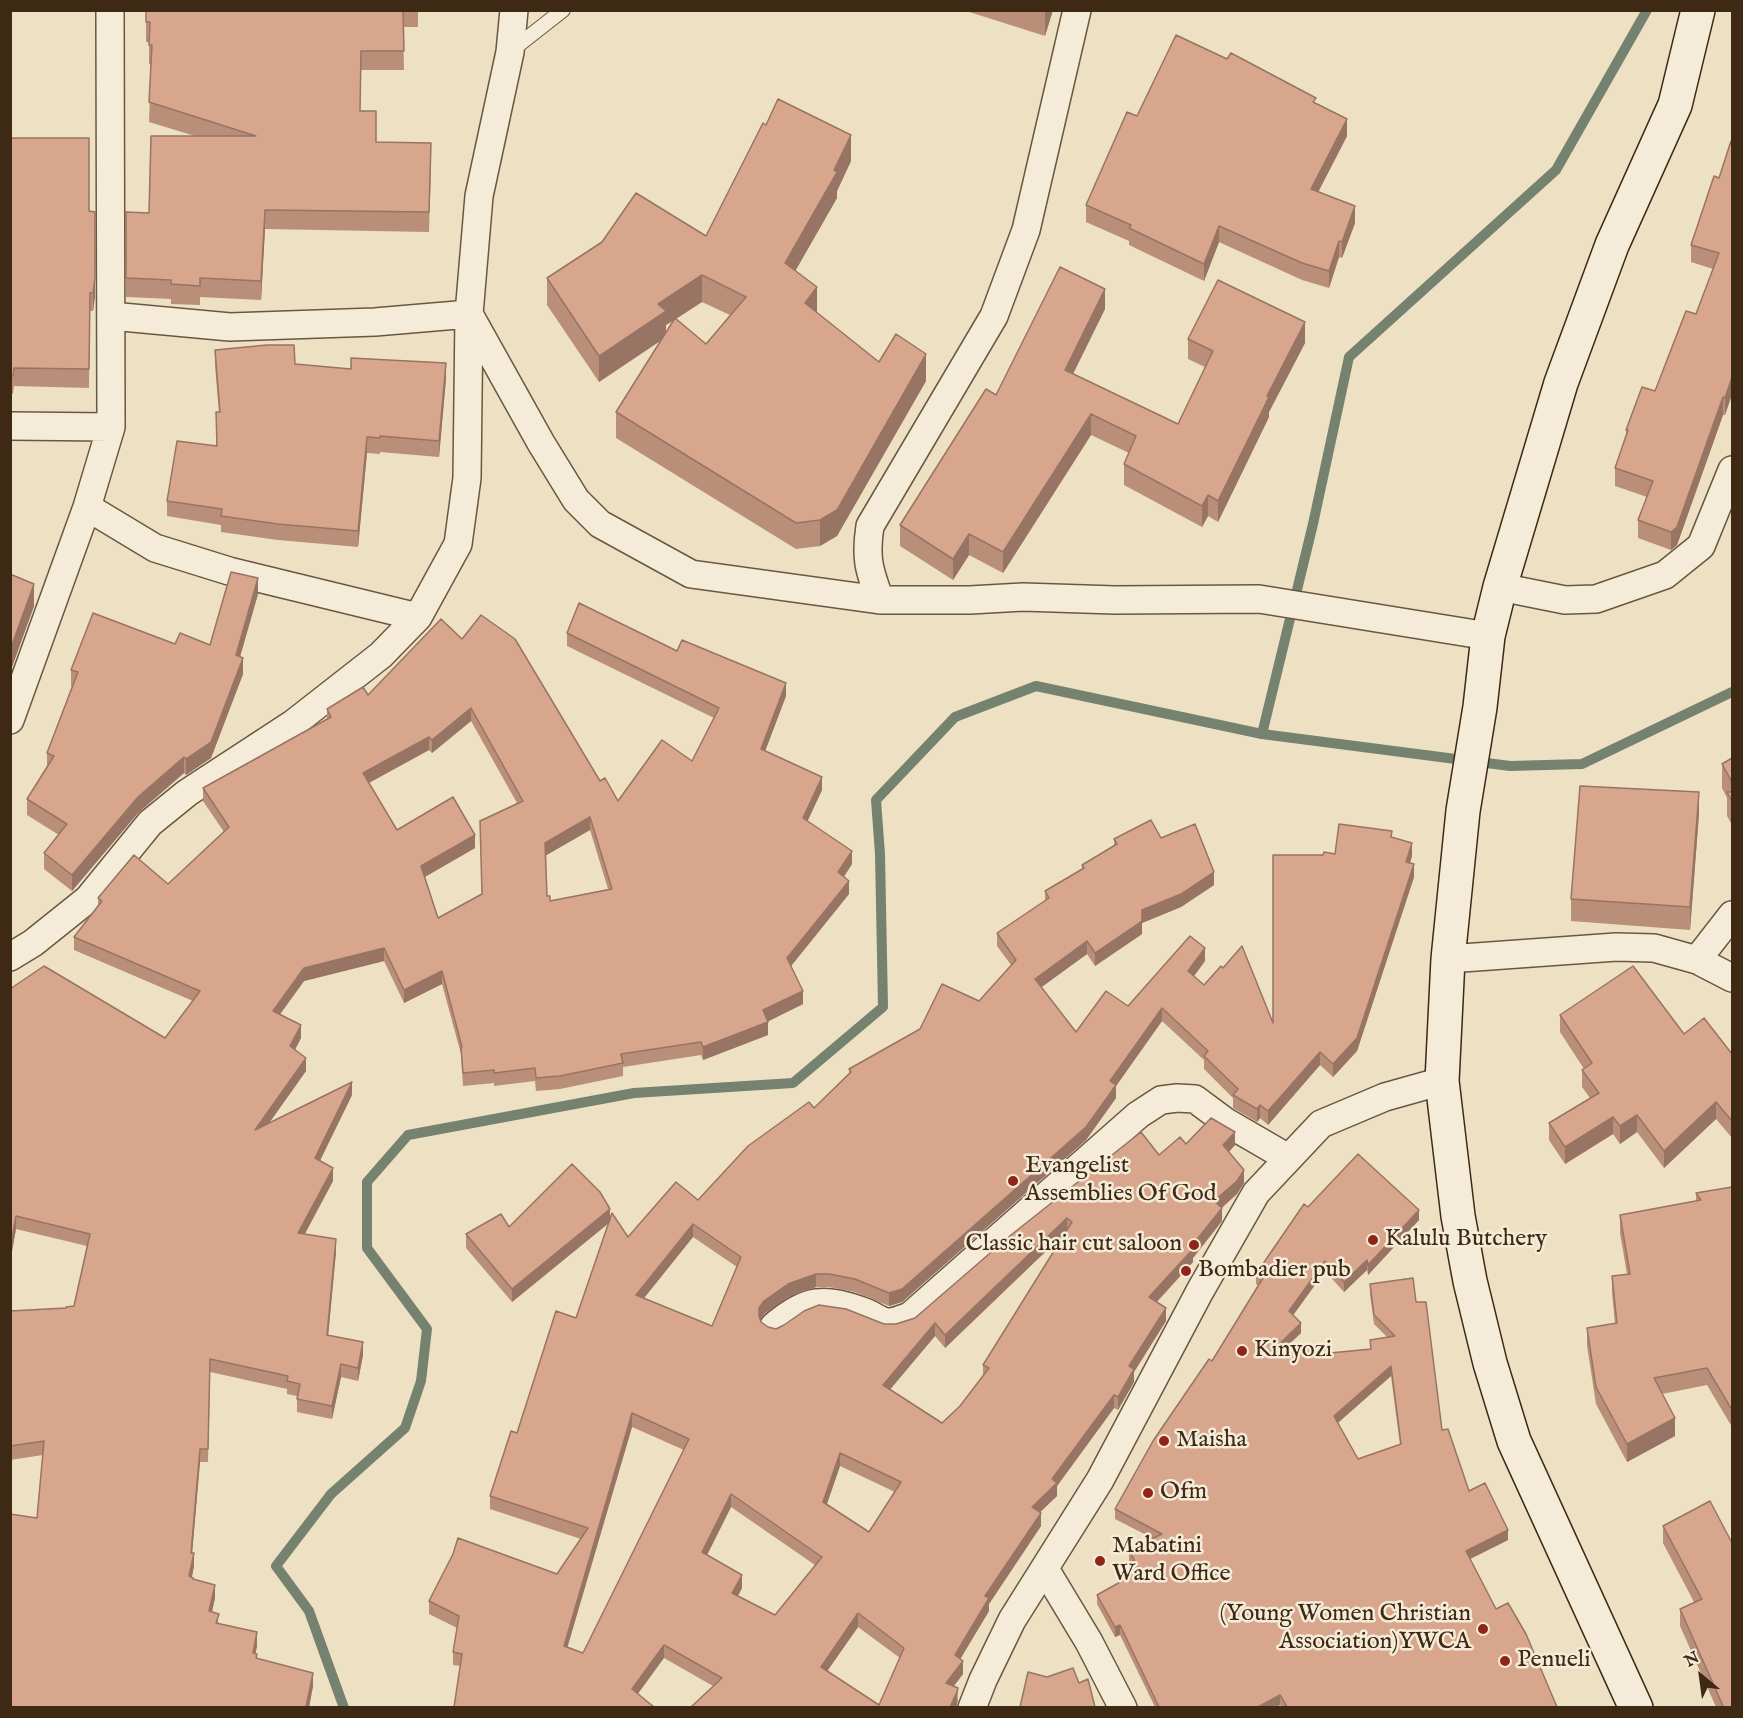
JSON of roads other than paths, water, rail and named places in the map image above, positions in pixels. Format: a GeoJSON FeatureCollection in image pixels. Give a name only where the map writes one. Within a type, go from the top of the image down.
{"type":"FeatureCollection","features":[{"type":"Feature","properties":{"kind":"main road"},"geometry":{"type":"LineString","coordinates":[[1636,1707],[1514,1441],[1490,1363],[1470,1281],[1458,1216],[1442,1081],[1448,959],[1463,811],[1480,707],[1488,636],[1500,587],[1562,383],[1611,245],[1675,105],[1698,10]]}},
{"type":"Feature","properties":{"kind":"street"},"geometry":{"type":"LineString","coordinates":[[10,720],[87,507],[111,427],[110,10]]}},
{"type":"Feature","properties":{"kind":"street"},"geometry":{"type":"LineString","coordinates":[[10,957],[33,943],[88,899],[150,823],[187,793],[294,723],[381,655],[418,616],[458,544],[467,478],[469,314],[479,196],[510,51],[514,10]]}},
{"type":"Feature","properties":{"kind":"street"},"geometry":{"type":"LineString","coordinates":[[880,600],[866,552],[870,526],[994,316],[1026,230],[1077,10]]}},
{"type":"Feature","properties":{"kind":"street"},"geometry":{"type":"LineString","coordinates":[[111,316],[230,327],[375,322],[469,314]]}},
{"type":"Feature","properties":{"kind":"street"},"geometry":{"type":"LineString","coordinates":[[469,314],[546,453],[576,500],[600,524],[691,574],[880,600],[970,600],[1023,597],[1114,600],[1259,599],[1328,608],[1488,636]]}},
{"type":"Feature","properties":{"kind":"street"},"geometry":{"type":"LineString","coordinates":[[10,426],[111,427]]}},
{"type":"Feature","properties":{"kind":"street"},"geometry":{"type":"LineString","coordinates":[[1500,587],[1564,600],[1596,599],[1665,575],[1701,546],[1732,470]]}},
{"type":"Feature","properties":{"kind":"street"},"geometry":{"type":"LineString","coordinates":[[87,507],[155,548],[229,571],[418,616]]}},
{"type":"Feature","properties":{"kind":"street"},"geometry":{"type":"LineString","coordinates":[[1697,960],[1732,915]]}},
{"type":"Feature","properties":{"kind":"street"},"geometry":{"type":"LineString","coordinates":[[1448,959],[1616,947],[1654,948],[1697,960],[1732,978]]}},
{"type":"Feature","properties":{"kind":"street"},"geometry":{"type":"LineString","coordinates":[[972,1707],[982,1680],[1012,1620],[1100,1480],[1200,1292],[1256,1194],[1321,1124],[1385,1097],[1442,1081]]}},
{"type":"Feature","properties":{"kind":"street"},"geometry":{"type":"LineString","coordinates":[[774,1326],[791,1311],[822,1301],[868,1313],[883,1321],[893,1322],[909,1316],[987,1250],[1049,1192],[1138,1115],[1161,1100],[1177,1098],[1195,1100],[1226,1122],[1288,1158]]}},
{"type":"Feature","properties":{"kind":"street"},"geometry":{"type":"LineString","coordinates":[[1045,1569],[1089,1642],[1123,1707]]}},
{"type":"Feature","properties":{"kind":"lane"},"geometry":{"type":"LineString","coordinates":[[510,51],[563,10]]}},
{"type":"Feature","properties":{"kind":"waterway"},"geometry":{"type":"LineString","coordinates":[[1262,734],[1313,524],[1349,357],[1556,170],[1647,10]]}},
{"type":"Feature","properties":{"kind":"waterway"},"geometry":{"type":"LineString","coordinates":[[344,1708],[309,1611],[276,1566],[331,1494],[405,1428],[421,1381],[427,1329],[367,1248],[367,1182],[408,1135],[634,1093],[793,1083],[883,1007],[880,854],[876,800],[955,717],[1036,686],[1262,734],[1510,766],[1582,764],[1732,692]]}},
{"type":"Feature","properties":{"kind":"place","name":"Evangelist Assemblies Of God"},"geometry":{"type":"Point","coordinates":[1013,1181]}},
{"type":"Feature","properties":{"kind":"place","name":"Kalulu Butchery"},"geometry":{"type":"Point","coordinates":[1373,1240]}},
{"type":"Feature","properties":{"kind":"place","name":"Classic hair cut saloon"},"geometry":{"type":"Point","coordinates":[1194,1245]}},
{"type":"Feature","properties":{"kind":"place","name":"Bombadier pub"},"geometry":{"type":"Point","coordinates":[1186,1271]}},
{"type":"Feature","properties":{"kind":"place","name":"Kinyozi"},"geometry":{"type":"Point","coordinates":[1242,1351]}},
{"type":"Feature","properties":{"kind":"place","name":"Maisha"},"geometry":{"type":"Point","coordinates":[1164,1441]}},
{"type":"Feature","properties":{"kind":"place","name":"Ofm"},"geometry":{"type":"Point","coordinates":[1148,1493]}},
{"type":"Feature","properties":{"kind":"place","name":"Mabatini Ward Office"},"geometry":{"type":"Point","coordinates":[1100,1561]}},
{"type":"Feature","properties":{"kind":"place","name":"(Young Women Christian Association)YWCA"},"geometry":{"type":"Point","coordinates":[1483,1629]}},
{"type":"Feature","properties":{"kind":"place","name":"Penueli"},"geometry":{"type":"Point","coordinates":[1505,1661]}}]}
